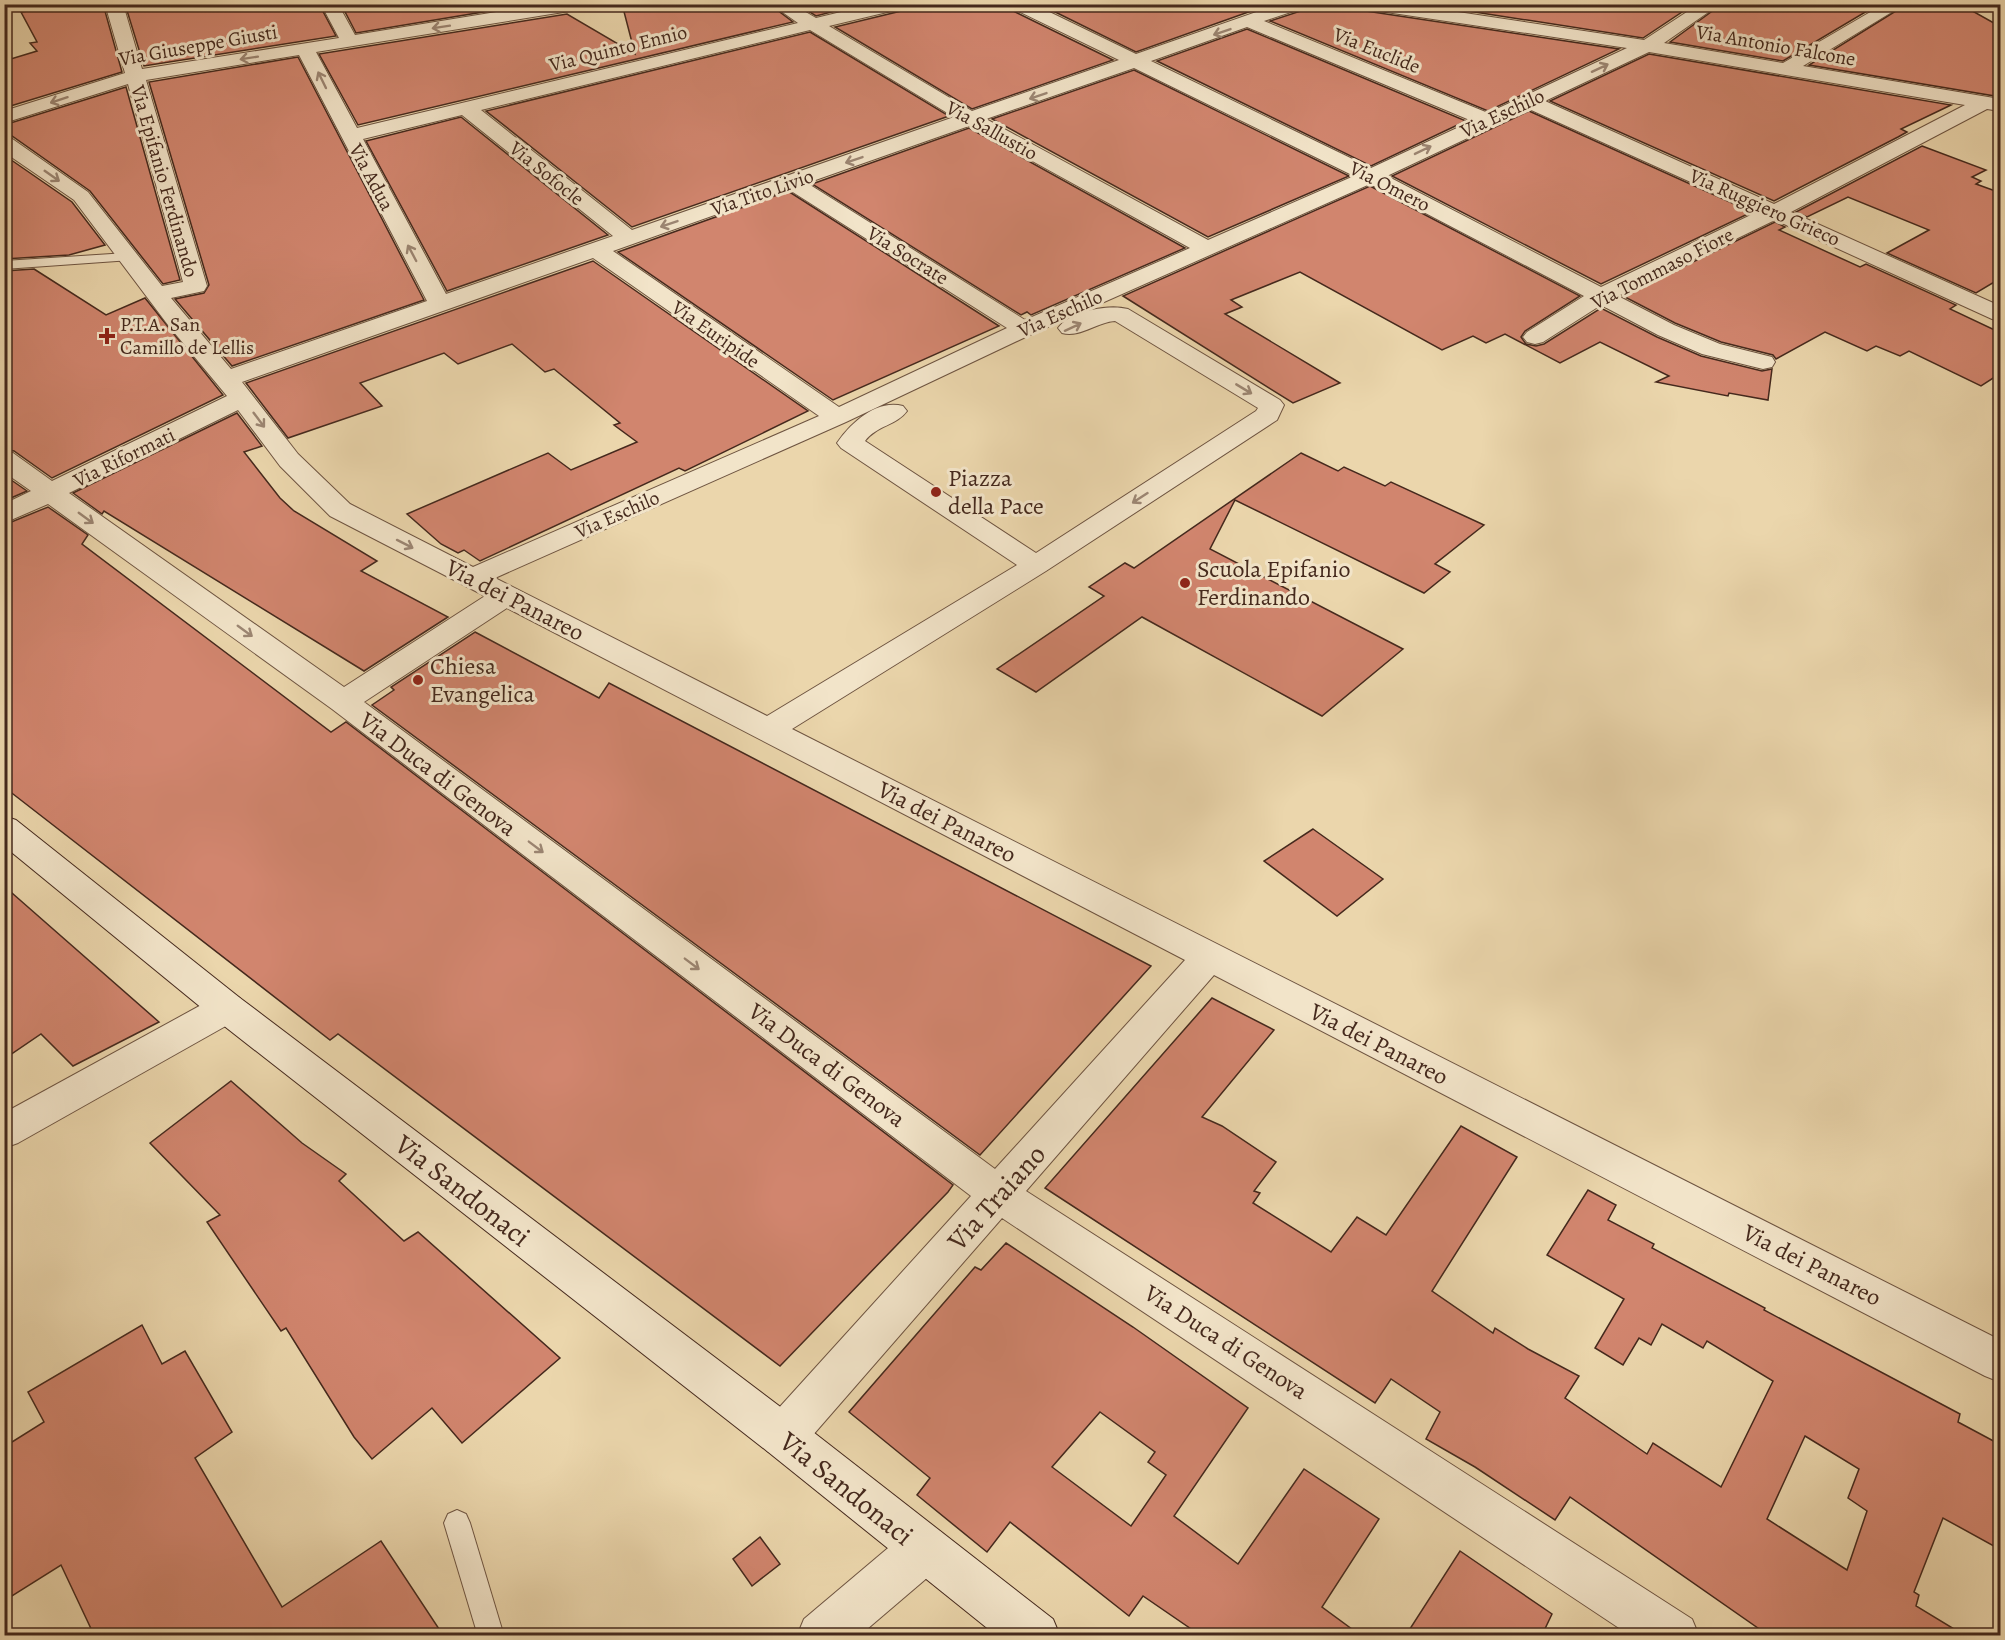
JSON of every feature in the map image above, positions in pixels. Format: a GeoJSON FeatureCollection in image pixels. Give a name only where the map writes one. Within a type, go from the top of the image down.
{"type":"FeatureCollection","features":[{"type":"Feature","properties":{"kind":"street","name":"Via Epifanio Ferdinando"},"geometry":{"type":"LineString","coordinates":[[114,4],[196,286],[156,294]]}},
{"type":"Feature","properties":{"kind":"street"},"geometry":{"type":"LineString","coordinates":[[329,4],[350,42]]}},
{"type":"Feature","properties":{"kind":"street","name":"Via Giuseppe Giusti"},"geometry":{"type":"LineString","coordinates":[[4,117],[135,76],[350,42],[533,8],[582,4]]}},
{"type":"Feature","properties":{"kind":"street","name":"Via Sallustio"},"geometry":{"type":"LineString","coordinates":[[779,4],[971,119],[1208,249]]}},
{"type":"Feature","properties":{"kind":"street","name":"Via Quinto Ennio"},"geometry":{"type":"LineString","coordinates":[[350,136],[898,4]]}},
{"type":"Feature","properties":{"kind":"street","name":"Via Omero"},"geometry":{"type":"LineString","coordinates":[[1018,4],[1371,176],[1675,334],[1711,349],[1763,362]]}},
{"type":"Feature","properties":{"kind":"street","name":"Via Tito Livio"},"geometry":{"type":"LineString","coordinates":[[235,388],[440,304],[1297,4]]}},
{"type":"Feature","properties":{"kind":"street","name":"Via Antonio Falcone"},"geometry":{"type":"LineString","coordinates":[[1366,4],[1647,46],[1992,104]]}},
{"type":"Feature","properties":{"kind":"street"},"geometry":{"type":"LineString","coordinates":[[1453,17],[1477,4]]}},
{"type":"Feature","properties":{"kind":"street","name":"Via Eschilo"},"geometry":{"type":"LineString","coordinates":[[471,578],[837,417],[916,390],[1024,328],[1371,176],[1647,46],[1712,4]]}},
{"type":"Feature","properties":{"kind":"street"},"geometry":{"type":"LineString","coordinates":[[1784,70],[1897,4]]}},
{"type":"Feature","properties":{"kind":"street","name":"Via Euclide"},"geometry":{"type":"LineString","coordinates":[[1250,22],[1487,120]]}},
{"type":"Feature","properties":{"kind":"street","name":"Via Adua"},"geometry":{"type":"LineString","coordinates":[[305,49],[440,304]]}},
{"type":"Feature","properties":{"kind":"street","name":"Via Ruggiero Grieco"},"geometry":{"type":"LineString","coordinates":[[1528,101],[1775,212],[1996,307]]}},
{"type":"Feature","properties":{"kind":"street","name":"Via Tommaso Fiore"},"geometry":{"type":"LineString","coordinates":[[1535,337],[1602,295],[1992,104]]}},
{"type":"Feature","properties":{"kind":"street","name":"Via Sofocle"},"geometry":{"type":"LineString","coordinates":[[466,108],[629,238]]}},
{"type":"Feature","properties":{"kind":"street","name":"Via dei Panareo"},"geometry":{"type":"LineString","coordinates":[[4,142],[81,196],[156,294],[235,388],[289,460],[340,510],[2001,1362]]}},
{"type":"Feature","properties":{"kind":"street","name":"Via Socrate"},"geometry":{"type":"LineString","coordinates":[[791,182],[1024,328]]}},
{"type":"Feature","properties":{"kind":"street","name":"Via Euripide"},"geometry":{"type":"LineString","coordinates":[[596,250],[837,417]]}},
{"type":"Feature","properties":{"kind":"street"},"geometry":{"type":"LineString","coordinates":[[767,730],[1036,565],[1268,415],[1271,405],[1120,314],[1099,315],[916,390],[863,426],[849,443],[1036,565]]}},
{"type":"Feature","properties":{"kind":"street","name":"Via Riformati"},"geometry":{"type":"LineString","coordinates":[[4,515],[51,492],[235,388]]}},
{"type":"Feature","properties":{"kind":"street","name":"Via Duca di Genova"},"geometry":{"type":"LineString","coordinates":[[4,459],[343,702],[998,1194],[1675,1635]]}},
{"type":"Feature","properties":{"kind":"street"},"geometry":{"type":"LineString","coordinates":[[343,702],[505,596]]}},
{"type":"Feature","properties":{"kind":"street","name":"Via Sandonaci"},"geometry":{"type":"LineString","coordinates":[[4,828],[227,1008],[783,1436],[1036,1635]]}},
{"type":"Feature","properties":{"kind":"street","name":"Via Traiano"},"geometry":{"type":"LineString","coordinates":[[783,1436],[1209,957]]}},
{"type":"Feature","properties":{"kind":"street"},"geometry":{"type":"LineString","coordinates":[[4,1132],[227,1008]]}},
{"type":"Feature","properties":{"kind":"street"},"geometry":{"type":"LineString","coordinates":[[821,1635],[924,1549]]}},
{"type":"Feature","properties":{"kind":"lane"},"geometry":{"type":"LineString","coordinates":[[4,265],[127,256]]}},
{"type":"Feature","properties":{"kind":"lane"},"geometry":{"type":"LineString","coordinates":[[457,1523],[491,1635]]}},
{"type":"Feature","properties":{"kind":"building"},"geometry":{"type":"Polygon","coordinates":[[[49,4],[103,4],[122,72],[4,108],[4,61],[37,51],[30,43],[37,42],[21,12],[50,8],[49,4]]]}},
{"type":"Feature","properties":{"kind":"building"},"geometry":{"type":"Polygon","coordinates":[[[125,4],[319,4],[336,36],[144,66],[125,4]]]}},
{"type":"Feature","properties":{"kind":"building"},"geometry":{"type":"Polygon","coordinates":[[[341,4],[507,4],[507,8],[356,33],[341,4]]]}},
{"type":"Feature","properties":{"kind":"building"},"geometry":{"type":"Polygon","coordinates":[[[622,4],[769,4],[793,22],[358,125],[319,54],[567,14],[635,54],[622,4]]]}},
{"type":"Feature","properties":{"kind":"building"},"geometry":{"type":"Polygon","coordinates":[[[797,4],[862,4],[816,16],[797,4]]]}},
{"type":"Feature","properties":{"kind":"building"},"geometry":{"type":"Polygon","coordinates":[[[908,4],[1008,4],[1011,10],[1113,60],[972,109],[835,27],[905,10],[908,4]]]}},
{"type":"Feature","properties":{"kind":"building"},"geometry":{"type":"Polygon","coordinates":[[[1039,4],[1271,4],[1136,52],[1039,4]]]}},
{"type":"Feature","properties":{"kind":"building"},"geometry":{"type":"Polygon","coordinates":[[[1307,4],[1356,4],[1366,11],[1619,49],[1488,111],[1270,21],[1304,10],[1307,4]]]}},
{"type":"Feature","properties":{"kind":"building"},"geometry":{"type":"Polygon","coordinates":[[[1423,4],[1694,4],[1643,38],[1423,4]]]}},
{"type":"Feature","properties":{"kind":"building"},"geometry":{"type":"Polygon","coordinates":[[[1722,4],[1879,4],[1783,61],[1670,42],[1722,4]]]}},
{"type":"Feature","properties":{"kind":"building"},"geometry":{"type":"Polygon","coordinates":[[[1907,4],[1960,4],[2001,27],[2001,97],[1809,65],[1907,4]]]}},
{"type":"Feature","properties":{"kind":"building"},"geometry":{"type":"Polygon","coordinates":[[[1247,29],[1466,121],[1371,166],[1157,61],[1247,29]]]}},
{"type":"Feature","properties":{"kind":"building"},"geometry":{"type":"Polygon","coordinates":[[[810,32],[949,116],[632,227],[486,111],[810,32]]]}},
{"type":"Feature","properties":{"kind":"building"},"geometry":{"type":"Polygon","coordinates":[[[1649,54],[1951,105],[1901,129],[1907,132],[1898,137],[1774,201],[1550,101],[1649,54]]]}},
{"type":"Feature","properties":{"kind":"building"},"geometry":{"type":"Polygon","coordinates":[[[298,57],[424,300],[232,366],[175,299],[204,293],[209,285],[149,82],[298,57]]]}},
{"type":"Feature","properties":{"kind":"building"},"geometry":{"type":"Polygon","coordinates":[[[1134,70],[1349,176],[1208,237],[992,119],[1134,70]]]}},
{"type":"Feature","properties":{"kind":"building"},"geometry":{"type":"Polygon","coordinates":[[[126,87],[180,280],[163,284],[90,191],[12,136],[4,134],[4,125],[126,87]]]}},
{"type":"Feature","properties":{"kind":"building"},"geometry":{"type":"Polygon","coordinates":[[[1529,111],[1752,212],[1601,284],[1392,176],[1529,111]]]}},
{"type":"Feature","properties":{"kind":"building"},"geometry":{"type":"Polygon","coordinates":[[[461,117],[608,235],[447,291],[366,141],[461,117]]]}},
{"type":"Feature","properties":{"kind":"building"},"geometry":{"type":"Polygon","coordinates":[[[969,128],[1185,248],[1031,315],[1027,312],[1021,315],[812,184],[969,128]]]}},
{"type":"Feature","properties":{"kind":"building"},"geometry":{"type":"Polygon","coordinates":[[[1922,146],[1986,170],[1972,177],[1981,181],[1976,184],[2001,193],[2001,278],[1976,293],[1887,253],[1929,230],[1848,197],[1807,217],[1796,212],[1922,146]]]}},
{"type":"Feature","properties":{"kind":"building"},"geometry":{"type":"Polygon","coordinates":[[[4,155],[72,202],[105,245],[69,255],[4,259],[4,155]]]}},
{"type":"Feature","properties":{"kind":"building"},"geometry":{"type":"Polygon","coordinates":[[[1370,186],[1580,296],[1525,331],[1521,337],[1526,344],[1536,346],[1544,344],[1601,308],[1657,337],[1701,356],[1762,371],[1772,369],[1768,400],[1729,393],[1728,396],[1656,382],[1669,376],[1600,342],[1560,363],[1505,334],[1486,343],[1473,336],[1442,350],[1300,272],[1231,300],[1242,307],[1225,314],[1340,383],[1293,403],[1123,296],[1370,186]]]}},
{"type":"Feature","properties":{"kind":"building"},"geometry":{"type":"Polygon","coordinates":[[[788,191],[999,326],[833,400],[618,252],[788,191]]]}},
{"type":"Feature","properties":{"kind":"building"},"geometry":{"type":"Polygon","coordinates":[[[1775,222],[1785,227],[1779,230],[1860,267],[1866,264],[1956,305],[1950,309],[2001,333],[2001,373],[1981,386],[1909,351],[1900,356],[1876,346],[1867,351],[1825,332],[1776,359],[1773,355],[1721,342],[1675,323],[1623,296],[1775,222]]]}},
{"type":"Feature","properties":{"kind":"building"},"geometry":{"type":"Polygon","coordinates":[[[593,261],[808,411],[685,471],[679,468],[480,561],[464,550],[458,553],[441,544],[407,514],[548,453],[571,470],[637,442],[614,425],[620,423],[554,369],[545,372],[512,344],[458,364],[444,353],[360,383],[382,406],[288,438],[246,383],[593,261]]]}},
{"type":"Feature","properties":{"kind":"building"},"geometry":{"type":"Polygon","coordinates":[[[34,269],[106,315],[145,298],[223,395],[52,478],[14,451],[4,449],[4,271],[34,269]]]}},
{"type":"Feature","properties":{"kind":"building"},"geometry":{"type":"Polygon","coordinates":[[[237,413],[262,446],[244,452],[280,498],[294,511],[377,561],[361,571],[448,617],[364,671],[104,511],[102,514],[73,493],[237,413]]]}},
{"type":"Feature","properties":{"kind":"building","name":"Scuola Epifanio Ferdinando"},"geometry":{"type":"Polygon","coordinates":[[[1301,453],[1338,471],[1344,467],[1385,486],[1391,482],[1484,525],[1435,564],[1450,572],[1424,593],[1235,500],[1210,549],[1403,649],[1322,716],[1142,617],[1036,692],[997,669],[1104,596],[1089,587],[1125,563],[1134,568],[1301,453]]]}},
{"type":"Feature","properties":{"kind":"building"},"geometry":{"type":"Polygon","coordinates":[[[4,475],[27,491],[4,501],[4,475]]]}},
{"type":"Feature","properties":{"kind":"building"},"geometry":{"type":"Polygon","coordinates":[[[48,507],[88,535],[82,544],[331,732],[346,722],[953,1185],[948,1192],[780,1366],[338,1034],[330,1040],[4,787],[4,525],[48,507]]]}},
{"type":"Feature","properties":{"kind":"building"},"geometry":{"type":"Polygon","coordinates":[[[475,632],[599,698],[609,683],[1151,966],[980,1155],[372,705],[394,690],[391,687],[475,632]]]}},
{"type":"Feature","properties":{"kind":"building"},"geometry":{"type":"Polygon","coordinates":[[[1313,829],[1383,879],[1337,916],[1264,861],[1313,829]]]}},
{"type":"Feature","properties":{"kind":"building"},"geometry":{"type":"Polygon","coordinates":[[[4,886],[159,1022],[73,1066],[41,1034],[4,1059],[4,886]]]}},
{"type":"Feature","properties":{"kind":"building"},"geometry":{"type":"Polygon","coordinates":[[[1212,998],[1274,1030],[1202,1117],[1222,1126],[1276,1162],[1254,1191],[1260,1193],[1253,1203],[1331,1252],[1357,1217],[1386,1235],[1461,1126],[1517,1157],[1432,1291],[1493,1333],[1495,1328],[1528,1349],[1579,1376],[1565,1398],[1647,1454],[1653,1443],[1721,1487],[1773,1381],[1707,1341],[1703,1348],[1662,1324],[1651,1345],[1639,1338],[1623,1365],[1595,1348],[1624,1299],[1547,1255],[1588,1190],[1616,1205],[1608,1220],[1654,1244],[1652,1248],[1960,1414],[1958,1422],[2001,1445],[2001,1550],[1943,1518],[1914,1592],[1919,1595],[1916,1606],[1964,1635],[1768,1635],[1570,1497],[1555,1520],[1475,1467],[1426,1439],[1440,1412],[1391,1379],[1375,1403],[1045,1188],[1212,998]],[[1805,1436],[1767,1519],[1847,1570],[1867,1511],[1848,1498],[1859,1469],[1805,1436]]]}},
{"type":"Feature","properties":{"kind":"building"},"geometry":{"type":"Polygon","coordinates":[[[231,1081],[302,1143],[346,1174],[339,1181],[404,1241],[418,1232],[560,1358],[462,1443],[432,1408],[372,1459],[354,1437],[286,1328],[281,1331],[207,1222],[220,1215],[150,1143],[231,1081]]]}},
{"type":"Feature","properties":{"kind":"building"},"geometry":{"type":"Polygon","coordinates":[[[1006,1243],[1133,1327],[1248,1408],[1174,1516],[1238,1564],[1304,1469],[1379,1519],[1322,1607],[1360,1635],[1200,1635],[1143,1596],[1129,1616],[1010,1522],[987,1552],[917,1495],[930,1478],[849,1412],[975,1267],[981,1270],[1006,1243]],[[1100,1412],[1052,1467],[1131,1526],[1166,1475],[1148,1462],[1155,1452],[1100,1412]]]}},
{"type":"Feature","properties":{"kind":"building"},"geometry":{"type":"Polygon","coordinates":[[[142,1325],[162,1364],[185,1351],[232,1432],[195,1458],[282,1607],[381,1541],[443,1635],[94,1635],[61,1565],[4,1601],[4,1447],[44,1422],[28,1392],[142,1325]]]}},
{"type":"Feature","properties":{"kind":"building"},"geometry":{"type":"Polygon","coordinates":[[[760,1537],[780,1564],[752,1586],[733,1559],[760,1537]]]}},
{"type":"Feature","properties":{"kind":"building"},"geometry":{"type":"Polygon","coordinates":[[[1460,1551],[1552,1614],[1542,1635],[1406,1635],[1460,1551]]]}},
{"type":"Feature","properties":{"kind":"place","name":"P.T.A. San Camillo de Lellis"},"geometry":{"type":"Point","coordinates":[107,336]}},
{"type":"Feature","properties":{"kind":"place","name":"Piazza della Pace"},"geometry":{"type":"Point","coordinates":[936,492]}},
{"type":"Feature","properties":{"kind":"place","name":"Scuola Epifanio Ferdinando"},"geometry":{"type":"Point","coordinates":[1185,583]}},
{"type":"Feature","properties":{"kind":"place","name":"Chiesa Evangelica"},"geometry":{"type":"Point","coordinates":[418,680]}}]}
